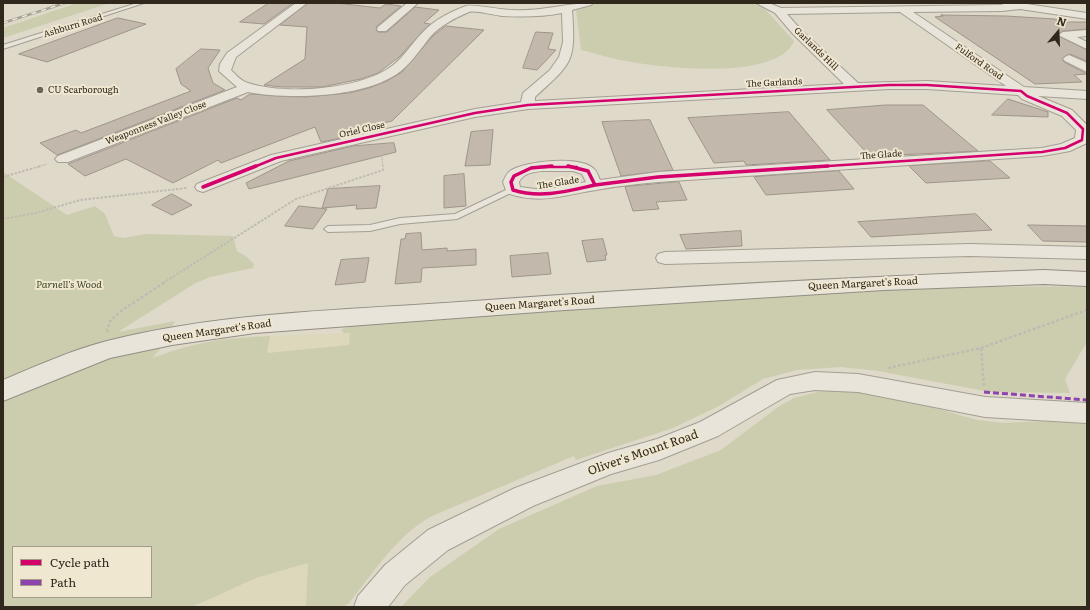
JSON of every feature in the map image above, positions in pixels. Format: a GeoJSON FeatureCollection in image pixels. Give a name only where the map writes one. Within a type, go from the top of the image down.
{"type":"FeatureCollection","features":[{"type":"Feature","properties":{"kind":"main road","name":"Queen Margaret's Road"},"geometry":{"type":"LineString","coordinates":[[3,391],[106,350],[172,336],[255,325],[533,304],[884,283],[1044,277],[1087,279]]}},
{"type":"Feature","properties":{"kind":"street"},"geometry":{"type":"LineString","coordinates":[[302,3],[231,55],[226,64],[225,71],[233,80],[248,88],[279,92],[323,91],[349,87],[384,76],[396,69],[437,24],[468,6],[502,13],[567,10],[588,3]]}},
{"type":"Feature","properties":{"kind":"street"},"geometry":{"type":"LineString","coordinates":[[382,29],[413,3]]}},
{"type":"Feature","properties":{"kind":"street"},"geometry":{"type":"LineString","coordinates":[[761,3],[779,11],[844,6],[902,9],[1020,6]]}},
{"type":"Feature","properties":{"kind":"street"},"geometry":{"type":"LineString","coordinates":[[1003,3],[1087,16]]}},
{"type":"Feature","properties":{"kind":"street","name":"Fulford Road"},"geometry":{"type":"LineString","coordinates":[[902,9],[1021,92]]}},
{"type":"Feature","properties":{"kind":"street"},"geometry":{"type":"LineString","coordinates":[[528,105],[528,96],[544,83],[565,61],[570,48],[567,10]]}},
{"type":"Feature","properties":{"kind":"street","name":"Garlands Hill"},"geometry":{"type":"LineString","coordinates":[[779,11],[797,32],[854,86]]}},
{"type":"Feature","properties":{"kind":"street"},"geometry":{"type":"LineString","coordinates":[[1087,33],[1064,34],[1087,46]]}},
{"type":"Feature","properties":{"kind":"street"},"geometry":{"type":"LineString","coordinates":[[1069,59],[1087,68]]}},
{"type":"Feature","properties":{"kind":"street","name":"The Garlands"},"geometry":{"type":"LineString","coordinates":[[528,105],[854,86],[927,85],[1021,92]]}},
{"type":"Feature","properties":{"kind":"street","name":"Weaponness Valley Close"},"geometry":{"type":"LineString","coordinates":[[63,160],[248,88]]}},
{"type":"Feature","properties":{"kind":"street"},"geometry":{"type":"LineString","coordinates":[[1021,92],[1072,96],[1087,95]]}},
{"type":"Feature","properties":{"kind":"street","name":"The Glade"},"geometry":{"type":"LineString","coordinates":[[595,185],[588,171],[572,166],[558,166],[522,170],[513,175],[510,186],[513,190],[520,193],[538,195],[595,185],[658,177],[1042,152],[1065,148],[1082,140],[1083,129],[1067,113],[1021,92]]}},
{"type":"Feature","properties":{"kind":"street"},"geometry":{"type":"LineString","coordinates":[[1067,113],[1065,108],[1072,96]]}},
{"type":"Feature","properties":{"kind":"street","name":"Oriel Close"},"geometry":{"type":"LineString","coordinates":[[203,187],[276,158],[475,113],[528,105]]}},
{"type":"Feature","properties":{"kind":"street"},"geometry":{"type":"LineString","coordinates":[[665,258],[970,250],[1087,253]]}},
{"type":"Feature","properties":{"kind":"street","name":"Oliver's Mount Road"},"geometry":{"type":"LineString","coordinates":[[369,607],[395,575],[438,540],[524,497],[608,464],[659,449],[709,429],[748,405],[785,386],[815,381],[858,383],[985,407],[1087,413]]}},
{"type":"Feature","properties":{"kind":"lane","name":"Ashburn Road"},"geometry":{"type":"LineString","coordinates":[[3,47],[142,3]]}},
{"type":"Feature","properties":{"kind":"lane"},"geometry":{"type":"LineString","coordinates":[[328,229],[370,228],[400,221],[457,216],[513,190]]}},
{"type":"Feature","properties":{"kind":"path"},"geometry":{"type":"LineString","coordinates":[[106,350],[108,326],[110,321],[178,273],[296,199],[383,170],[380,134]]}},
{"type":"Feature","properties":{"kind":"path"},"geometry":{"type":"LineString","coordinates":[[3,177],[63,160]]}},
{"type":"Feature","properties":{"kind":"path"},"geometry":{"type":"LineString","coordinates":[[3,219],[36,213],[80,200],[203,187]]}},
{"type":"Feature","properties":{"kind":"path"},"geometry":{"type":"LineString","coordinates":[[883,369],[981,348],[1033,328],[1087,310]]}},
{"type":"Feature","properties":{"kind":"path"},"geometry":{"type":"LineString","coordinates":[[981,348],[985,407]]}},
{"type":"Feature","properties":{"kind":"shaded area"},"geometry":{"type":"Polygon","coordinates":[[[350,333],[349,345],[267,353],[270,336],[350,333]]]}},
{"type":"Feature","properties":{"kind":"shaded area"},"geometry":{"type":"Polygon","coordinates":[[[309,563],[306,607],[192,607],[256,578],[309,563]]]}},
{"type":"Feature","properties":{"kind":"green space"},"geometry":{"type":"Polygon","coordinates":[[[77,3],[110,3],[3,38],[3,28],[77,3]]]}},
{"type":"Feature","properties":{"kind":"green space"},"geometry":{"type":"Polygon","coordinates":[[[594,3],[751,3],[764,8],[794,41],[784,54],[766,62],[743,67],[717,69],[690,68],[643,64],[620,60],[581,50],[576,10],[594,3]]]}},
{"type":"Feature","properties":{"kind":"green space","name":"Parnell's Wood"},"geometry":{"type":"Polygon","coordinates":[[[3,172],[67,215],[95,206],[105,214],[114,236],[123,238],[146,234],[233,236],[237,251],[247,257],[254,264],[253,268],[210,277],[194,284],[118,332],[175,321],[162,347],[152,358],[183,348],[210,342],[254,337],[270,336],[267,353],[349,345],[350,333],[344,333],[341,330],[352,326],[648,304],[832,293],[959,288],[1087,287],[1087,342],[1065,379],[1070,393],[990,392],[878,371],[841,367],[797,370],[763,379],[719,406],[673,428],[576,460],[574,456],[432,516],[419,524],[397,544],[349,603],[343,607],[306,607],[308,563],[256,578],[192,607],[3,607],[3,172]]]}},
{"type":"Feature","properties":{"kind":"green space"},"geometry":{"type":"Polygon","coordinates":[[[825,390],[867,392],[897,397],[977,420],[1004,423],[1063,420],[1087,423],[1087,607],[401,607],[430,577],[499,529],[597,486],[656,475],[721,450],[778,407],[794,398],[825,390]]]}},
{"type":"Feature","properties":{"kind":"building"},"geometry":{"type":"Polygon","coordinates":[[[269,3],[293,3],[264,24],[240,22],[269,3]]]}},
{"type":"Feature","properties":{"kind":"building"},"geometry":{"type":"Polygon","coordinates":[[[308,3],[336,3],[380,8],[386,4],[401,6],[377,26],[376,30],[378,32],[387,32],[415,7],[439,10],[424,23],[430,24],[399,57],[378,73],[361,79],[322,87],[282,87],[264,85],[305,59],[307,27],[280,25],[308,3]]]}},
{"type":"Feature","properties":{"kind":"building"},"geometry":{"type":"Polygon","coordinates":[[[941,15],[1006,16],[1055,19],[1061,22],[1087,22],[1087,29],[1063,31],[1057,35],[1087,50],[1087,61],[1070,54],[1062,59],[1064,62],[1087,74],[1074,75],[1082,82],[1035,84],[935,17],[943,16],[941,15]]]}},
{"type":"Feature","properties":{"kind":"building","name":"CU Scarborough"},"geometry":{"type":"Polygon","coordinates":[[[118,18],[146,24],[47,62],[19,54],[118,18]]]}},
{"type":"Feature","properties":{"kind":"building"},"geometry":{"type":"Polygon","coordinates":[[[446,26],[484,30],[392,121],[340,133],[341,138],[321,142],[315,127],[221,163],[218,160],[173,183],[126,159],[85,176],[68,164],[237,98],[241,100],[250,94],[306,97],[349,93],[369,88],[387,81],[402,72],[432,37],[446,26]]]}},
{"type":"Feature","properties":{"kind":"building"},"geometry":{"type":"Polygon","coordinates":[[[536,32],[553,33],[548,49],[556,50],[537,70],[523,68],[536,32]]]}},
{"type":"Feature","properties":{"kind":"building"},"geometry":{"type":"Polygon","coordinates":[[[201,49],[220,50],[208,68],[213,83],[225,90],[57,155],[40,143],[76,130],[81,133],[191,91],[181,84],[176,69],[201,49]]]}},
{"type":"Feature","properties":{"kind":"building"},"geometry":{"type":"Polygon","coordinates":[[[1008,99],[1048,112],[1048,117],[992,115],[1008,99]]]}},
{"type":"Feature","properties":{"kind":"building"},"geometry":{"type":"Polygon","coordinates":[[[886,105],[923,105],[978,151],[898,155],[894,152],[867,153],[827,110],[886,105]]]}},
{"type":"Feature","properties":{"kind":"building"},"geometry":{"type":"Polygon","coordinates":[[[789,112],[830,160],[746,165],[744,161],[714,163],[688,118],[789,112]]]}},
{"type":"Feature","properties":{"kind":"building"},"geometry":{"type":"Polygon","coordinates":[[[650,120],[673,170],[621,176],[602,122],[650,120]]]}},
{"type":"Feature","properties":{"kind":"building"},"geometry":{"type":"Polygon","coordinates":[[[493,130],[490,165],[465,166],[471,132],[493,130]]]}},
{"type":"Feature","properties":{"kind":"building"},"geometry":{"type":"Polygon","coordinates":[[[394,143],[396,152],[249,189],[246,183],[289,161],[353,146],[394,143]]]}},
{"type":"Feature","properties":{"kind":"building"},"geometry":{"type":"Polygon","coordinates":[[[990,161],[1010,178],[926,183],[909,166],[990,161]]]}},
{"type":"Feature","properties":{"kind":"building"},"geometry":{"type":"Polygon","coordinates":[[[839,171],[854,189],[766,195],[754,177],[839,171]]]}},
{"type":"Feature","properties":{"kind":"building"},"geometry":{"type":"Polygon","coordinates":[[[464,174],[466,206],[444,208],[444,176],[464,174]]]}},
{"type":"Feature","properties":{"kind":"building"},"geometry":{"type":"Polygon","coordinates":[[[679,182],[687,200],[656,202],[659,209],[633,211],[625,187],[679,182]]]}},
{"type":"Feature","properties":{"kind":"building"},"geometry":{"type":"Polygon","coordinates":[[[380,186],[376,208],[356,209],[357,205],[322,208],[328,189],[380,186]]]}},
{"type":"Feature","properties":{"kind":"building"},"geometry":{"type":"Polygon","coordinates":[[[172,194],[192,205],[172,215],[152,205],[172,194]]]}},
{"type":"Feature","properties":{"kind":"building"},"geometry":{"type":"Polygon","coordinates":[[[299,206],[327,209],[313,229],[285,226],[299,206]]]}},
{"type":"Feature","properties":{"kind":"building"},"geometry":{"type":"Polygon","coordinates":[[[976,214],[992,230],[871,237],[858,222],[976,214]]]}},
{"type":"Feature","properties":{"kind":"building"},"geometry":{"type":"Polygon","coordinates":[[[1028,225],[1087,226],[1087,242],[1043,241],[1028,225]]]}},
{"type":"Feature","properties":{"kind":"building"},"geometry":{"type":"Polygon","coordinates":[[[741,231],[742,246],[686,249],[680,235],[741,231]]]}},
{"type":"Feature","properties":{"kind":"building"},"geometry":{"type":"Polygon","coordinates":[[[421,233],[422,250],[447,248],[447,251],[476,249],[476,265],[422,268],[421,282],[395,284],[401,239],[405,239],[406,234],[421,233]]]}},
{"type":"Feature","properties":{"kind":"building"},"geometry":{"type":"Polygon","coordinates":[[[603,239],[607,255],[605,255],[606,260],[587,262],[582,241],[603,239]]]}},
{"type":"Feature","properties":{"kind":"building"},"geometry":{"type":"Polygon","coordinates":[[[548,253],[551,274],[512,277],[510,256],[548,253]]]}},
{"type":"Feature","properties":{"kind":"building"},"geometry":{"type":"Polygon","coordinates":[[[369,258],[365,282],[335,285],[341,260],[369,258]]]}},
{"type":"Feature","properties":{"kind":"railway"},"geometry":{"type":"LineString","coordinates":[[3,23],[65,3]]}},
{"type":"Feature","properties":{"kind":"marked path"},"geometry":{"type":"LineString","coordinates":[[984,392],[1087,400]]}},
{"type":"Feature","properties":{"kind":"cycle path"},"geometry":{"type":"LineString","coordinates":[[203,187],[276,158],[475,113],[528,105],[567,102],[889,85],[927,85],[1021,91],[1027,96],[1067,113],[1083,129],[1082,140],[1065,148],[1042,152],[658,177],[595,185],[588,171],[575,166],[554,166],[531,168],[521,171],[514,176],[511,182],[513,190],[532,195],[553,194],[595,185]]}},
{"type":"Feature","properties":{"kind":"place","name":"CU Scarborough"},"geometry":{"type":"Point","coordinates":[40,90]}}]}
